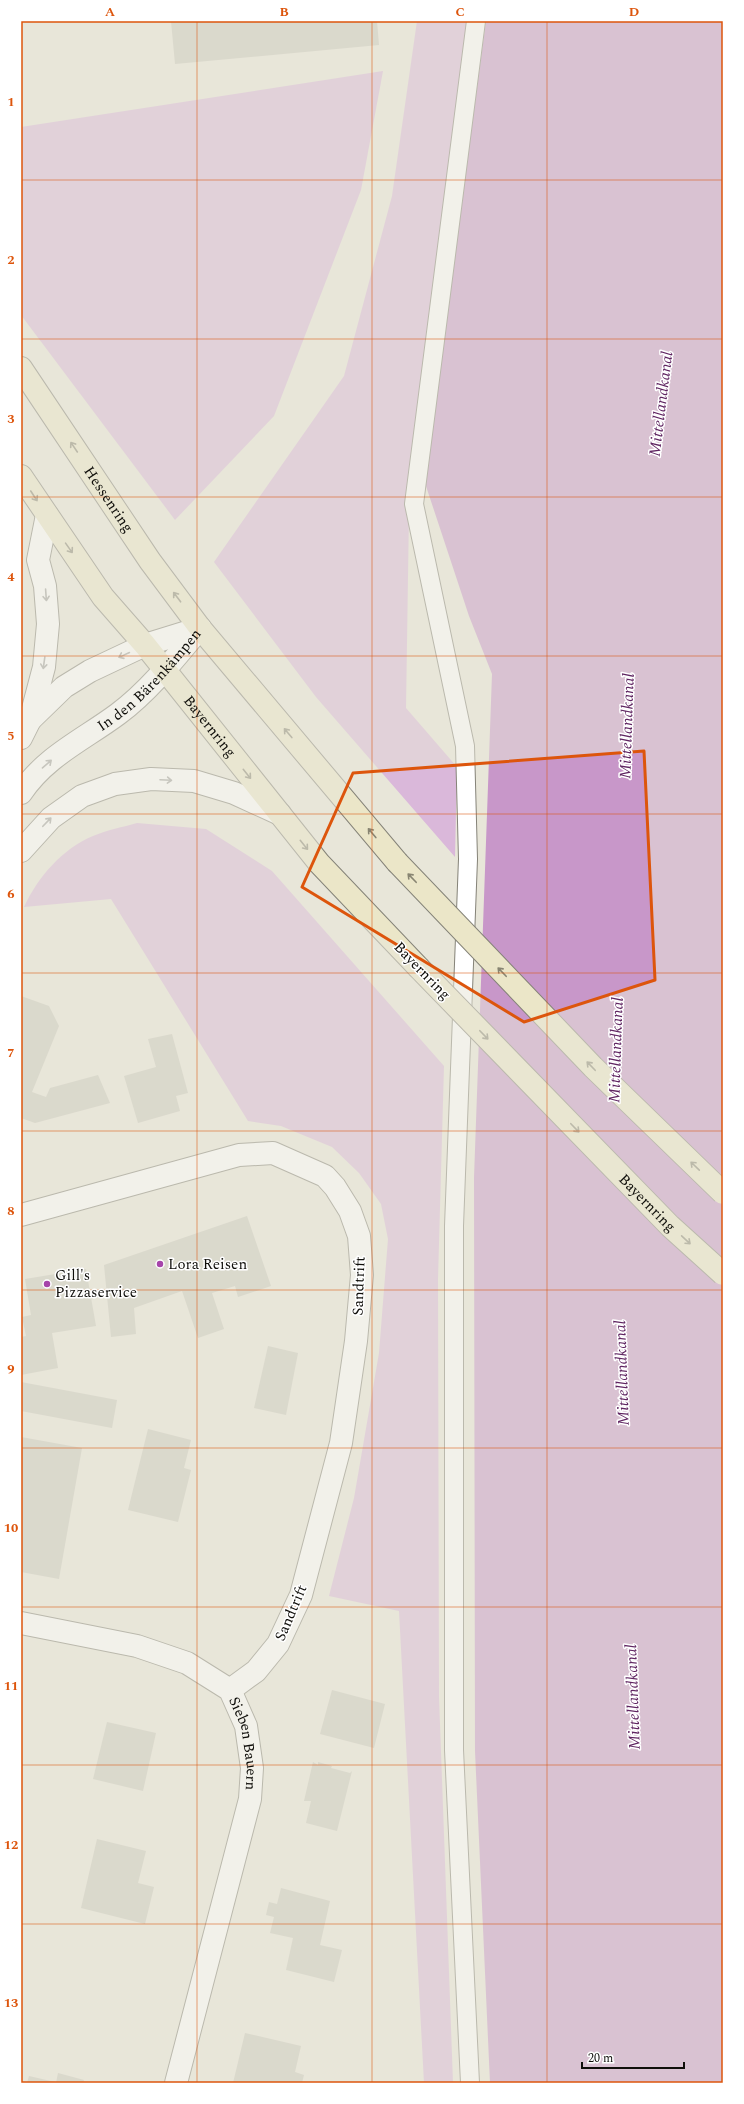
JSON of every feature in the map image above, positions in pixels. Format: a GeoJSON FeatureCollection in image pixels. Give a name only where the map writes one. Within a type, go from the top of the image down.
{"type":"FeatureCollection","features":[{"type":"Feature","properties":{"kind":"street","name":"Hessenring"},"geometry":{"type":"LineString","coordinates":[[21,368],[150,561],[200,628]]}},
{"type":"Feature","properties":{"kind":"street"},"geometry":{"type":"LineString","coordinates":[[21,476],[103,597],[145,645]]}},
{"type":"Feature","properties":{"kind":"street","name":"In den Bärenkämpen"},"geometry":{"type":"LineString","coordinates":[[26,729],[44,667],[48,624],[46,586],[38,560],[47,515]]}},
{"type":"Feature","properties":{"kind":"street","name":"In den Bärenkämpen"},"geometry":{"type":"LineString","coordinates":[[26,729],[64,687],[90,671],[145,645],[200,628]]}},
{"type":"Feature","properties":{"kind":"street","name":"In den Bärenkämpen"},"geometry":{"type":"LineString","coordinates":[[21,793],[31,778],[67,746],[118,714],[164,671],[200,628]]}},
{"type":"Feature","properties":{"kind":"street"},"geometry":{"type":"LineString","coordinates":[[200,628],[397,862],[593,1067],[723,1193]]}},
{"type":"Feature","properties":{"kind":"street","name":"Bayernring"},"geometry":{"type":"LineString","coordinates":[[145,645],[164,671],[319,863],[670,1226],[723,1274]]}},
{"type":"Feature","properties":{"kind":"street"},"geometry":{"type":"LineString","coordinates":[[21,851],[51,818],[82,796],[116,784],[151,779],[194,781],[234,793],[280,814]]}},
{"type":"Feature","properties":{"kind":"street","name":"Sandtrift"},"geometry":{"type":"LineString","coordinates":[[21,1216],[239,1155],[273,1153],[325,1176],[335,1187],[350,1211],[359,1236],[362,1275],[356,1341],[341,1443],[301,1595],[278,1644],[256,1671],[230,1690]]}},
{"type":"Feature","properties":{"kind":"street","name":"Sieben Bauern"},"geometry":{"type":"LineString","coordinates":[[21,1623],[137,1646],[187,1663],[230,1690],[246,1726],[252,1768],[250,1799],[176,2083]]}},
{"type":"Feature","properties":{"kind":"lane"},"geometry":{"type":"LineString","coordinates":[[470,2083],[454,1734],[454,1226],[468,859],[465,746],[414,504],[476,21]]}},
{"type":"Feature","properties":{"kind":"highlighted area"},"geometry":{"type":"Polygon","coordinates":[[[644,751],[655,980],[524,1022],[302,887],[353,773],[644,751]]]}},
{"type":"Feature","properties":{"kind":"shaded area"},"geometry":{"type":"Polygon","coordinates":[[[417,21],[471,21],[409,511],[406,708],[457,767],[455,857],[316,697],[214,562],[344,376],[392,196],[417,21]]]}},
{"type":"Feature","properties":{"kind":"shaded area"},"geometry":{"type":"Polygon","coordinates":[[[383,71],[361,190],[274,416],[175,520],[21,315],[21,127],[383,71]]]}},
{"type":"Feature","properties":{"kind":"shaded area"},"geometry":{"type":"Polygon","coordinates":[[[137,823],[206,829],[272,871],[444,1066],[438,1279],[439,1697],[453,2083],[424,2083],[399,1611],[329,1596],[354,1498],[379,1353],[388,1239],[381,1204],[359,1173],[332,1147],[281,1126],[248,1121],[111,899],[24,907],[36,885],[52,865],[71,848],[98,834],[137,823]]]}},
{"type":"Feature","properties":{"kind":"water","name":"Mittellandkanal"},"geometry":{"type":"Polygon","coordinates":[[[486,21],[723,21],[723,2083],[490,2083],[475,1751],[474,1178],[492,674],[469,616],[424,480],[486,21]]]}},
{"type":"Feature","properties":{"kind":"building"},"geometry":{"type":"Polygon","coordinates":[[[171,21],[377,21],[379,45],[175,64],[171,21]]]}},
{"type":"Feature","properties":{"kind":"building"},"geometry":{"type":"Polygon","coordinates":[[[21,996],[49,1006],[59,1026],[32,1092],[46,1097],[50,1088],[98,1075],[110,1103],[35,1123],[21,1118],[21,996]]]}},
{"type":"Feature","properties":{"kind":"building"},"geometry":{"type":"Polygon","coordinates":[[[172,1034],[188,1093],[176,1096],[180,1111],[138,1123],[124,1076],[156,1067],[148,1039],[172,1034]]]}},
{"type":"Feature","properties":{"kind":"building"},"geometry":{"type":"Polygon","coordinates":[[[247,1216],[271,1286],[238,1297],[235,1286],[212,1293],[224,1329],[198,1338],[182,1291],[134,1308],[136,1334],[111,1337],[104,1265],[247,1216]]]}},
{"type":"Feature","properties":{"kind":"building"},"geometry":{"type":"Polygon","coordinates":[[[86,1269],[96,1326],[52,1333],[58,1368],[21,1375],[21,1337],[26,1336],[22,1317],[31,1315],[25,1279],[86,1269]]]}},
{"type":"Feature","properties":{"kind":"building"},"geometry":{"type":"Polygon","coordinates":[[[268,1346],[298,1353],[286,1415],[254,1408],[268,1346]]]}},
{"type":"Feature","properties":{"kind":"building"},"geometry":{"type":"Polygon","coordinates":[[[21,1382],[117,1400],[112,1428],[21,1411],[21,1382]]]}},
{"type":"Feature","properties":{"kind":"building"},"geometry":{"type":"Polygon","coordinates":[[[148,1429],[191,1440],[184,1468],[191,1470],[178,1522],[128,1510],[148,1429]]]}},
{"type":"Feature","properties":{"kind":"building"},"geometry":{"type":"Polygon","coordinates":[[[21,1437],[82,1448],[59,1579],[21,1572],[21,1437]]]}},
{"type":"Feature","properties":{"kind":"building"},"geometry":{"type":"Polygon","coordinates":[[[332,1690],[385,1704],[374,1748],[320,1734],[332,1690]]]}},
{"type":"Feature","properties":{"kind":"building"},"geometry":{"type":"Polygon","coordinates":[[[107,1722],[156,1733],[143,1791],[93,1779],[107,1722]]]}},
{"type":"Feature","properties":{"kind":"building"},"geometry":{"type":"Polygon","coordinates":[[[313,1762],[318,1765],[318,1762],[332,1766],[331,1768],[350,1773],[352,1771],[337,1831],[306,1823],[311,1801],[304,1801],[313,1762]]]}},
{"type":"Feature","properties":{"kind":"building"},"geometry":{"type":"Polygon","coordinates":[[[97,1839],[146,1851],[138,1883],[154,1887],[145,1924],[81,1908],[97,1839]]]}},
{"type":"Feature","properties":{"kind":"building"},"geometry":{"type":"Polygon","coordinates":[[[281,1888],[330,1901],[320,1945],[342,1950],[334,1982],[286,1970],[293,1938],[270,1933],[274,1917],[266,1915],[269,1902],[277,1904],[281,1888]]]}},
{"type":"Feature","properties":{"kind":"building"},"geometry":{"type":"Polygon","coordinates":[[[245,2033],[301,2046],[295,2072],[304,2075],[302,2083],[233,2083],[245,2033]]]}},
{"type":"Feature","properties":{"kind":"building"},"geometry":{"type":"Polygon","coordinates":[[[58,2073],[84,2080],[83,2083],[56,2083],[58,2073]]]}},
{"type":"Feature","properties":{"kind":"building"},"geometry":{"type":"Polygon","coordinates":[[[29,2076],[55,2082],[27,2083],[29,2076]]]}},
{"type":"Feature","properties":{"kind":"place","name":"Lora Reisen"},"geometry":{"type":"Point","coordinates":[160,1264]}},
{"type":"Feature","properties":{"kind":"place","name":"Gill's Pizzaservice"},"geometry":{"type":"Point","coordinates":[47,1284]}}]}
